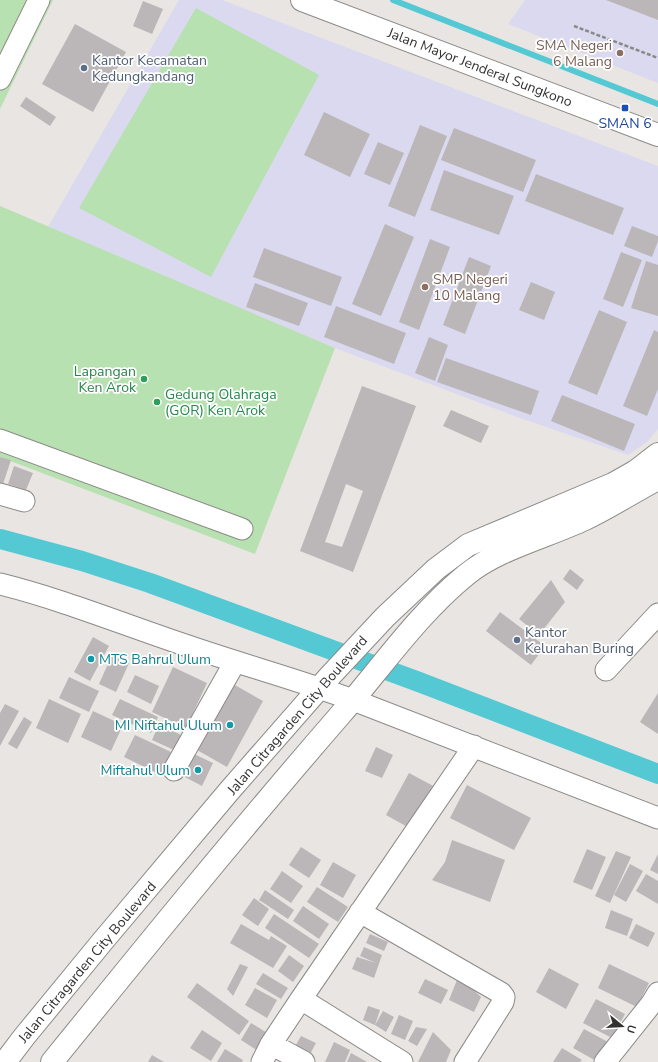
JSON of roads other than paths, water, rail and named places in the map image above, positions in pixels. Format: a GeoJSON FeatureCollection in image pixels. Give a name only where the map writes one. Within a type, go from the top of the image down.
{"type":"FeatureCollection","features":[{"type":"Feature","properties":{"kind":"main road","name":"Jalan Mayor Jenderal Sungkono"},"geometry":{"type":"LineString","coordinates":[[302,0],[658,134]]}},
{"type":"Feature","properties":{"kind":"main road","name":"Jalan Citragarden City Boulevard"},"geometry":{"type":"LineString","coordinates":[[5,1062],[178,851],[324,682],[367,634],[436,569],[468,545],[613,484],[636,471],[658,454]]}},
{"type":"Feature","properties":{"kind":"main road"},"geometry":{"type":"LineString","coordinates":[[52,1062],[278,787],[429,608],[467,574],[498,555],[585,519],[656,482]]}},
{"type":"Feature","properties":{"kind":"street"},"geometry":{"type":"LineString","coordinates":[[0,80],[39,0]]}},
{"type":"Feature","properties":{"kind":"street"},"geometry":{"type":"LineString","coordinates":[[0,440],[242,529]]}},
{"type":"Feature","properties":{"kind":"street"},"geometry":{"type":"LineString","coordinates":[[0,494],[24,501]]}},
{"type":"Feature","properties":{"kind":"street"},"geometry":{"type":"LineString","coordinates":[[0,584],[74,605],[235,662],[324,682],[474,746],[658,818]]}},
{"type":"Feature","properties":{"kind":"street"},"geometry":{"type":"LineString","coordinates":[[606,670],[658,614]]}},
{"type":"Feature","properties":{"kind":"street"},"geometry":{"type":"LineString","coordinates":[[174,770],[235,662]]}},
{"type":"Feature","properties":{"kind":"street"},"geometry":{"type":"LineString","coordinates":[[304,1062],[266,1053],[301,999],[474,746]]}},
{"type":"Feature","properties":{"kind":"street"},"geometry":{"type":"LineString","coordinates":[[360,912],[504,996],[503,1002],[465,1062]]}},
{"type":"Feature","properties":{"kind":"street"},"geometry":{"type":"LineString","coordinates":[[605,1062],[652,1003],[658,993]]}},
{"type":"Feature","properties":{"kind":"street"},"geometry":{"type":"LineString","coordinates":[[301,999],[402,1062]]}},
{"type":"Feature","properties":{"kind":"waterway"},"geometry":{"type":"LineString","coordinates":[[393,0],[658,104]]}},
{"type":"Feature","properties":{"kind":"waterway"},"geometry":{"type":"LineString","coordinates":[[0,539],[82,561],[150,583],[419,682],[658,774]]}},
{"type":"Feature","properties":{"kind":"place","name":"SMA Negeri 6 Malang"},"geometry":{"type":"Point","coordinates":[620,53]}},
{"type":"Feature","properties":{"kind":"place","name":"Kantor Kecamatan Kedungkandang"},"geometry":{"type":"Point","coordinates":[84,68]}},
{"type":"Feature","properties":{"kind":"place","name":"SMAN 6"},"geometry":{"type":"Point","coordinates":[625,108]}},
{"type":"Feature","properties":{"kind":"place","name":"SMP Negeri 10 Malang"},"geometry":{"type":"Point","coordinates":[425,287]}},
{"type":"Feature","properties":{"kind":"place","name":"Lapangan Ken Arok"},"geometry":{"type":"Point","coordinates":[144,379]}},
{"type":"Feature","properties":{"kind":"place","name":"Gedung Olahraga (GOR) Ken Arok"},"geometry":{"type":"Point","coordinates":[157,402]}},
{"type":"Feature","properties":{"kind":"place","name":"Kantor Kelurahan Buring"},"geometry":{"type":"Point","coordinates":[517,640]}},
{"type":"Feature","properties":{"kind":"place","name":"MTS Bahrul Ulum"},"geometry":{"type":"Point","coordinates":[91,659]}},
{"type":"Feature","properties":{"kind":"place","name":"MI Niftahul Ulum"},"geometry":{"type":"Point","coordinates":[230,725]}},
{"type":"Feature","properties":{"kind":"place","name":"Miftahul Ulum"},"geometry":{"type":"Point","coordinates":[198,770]}}]}
